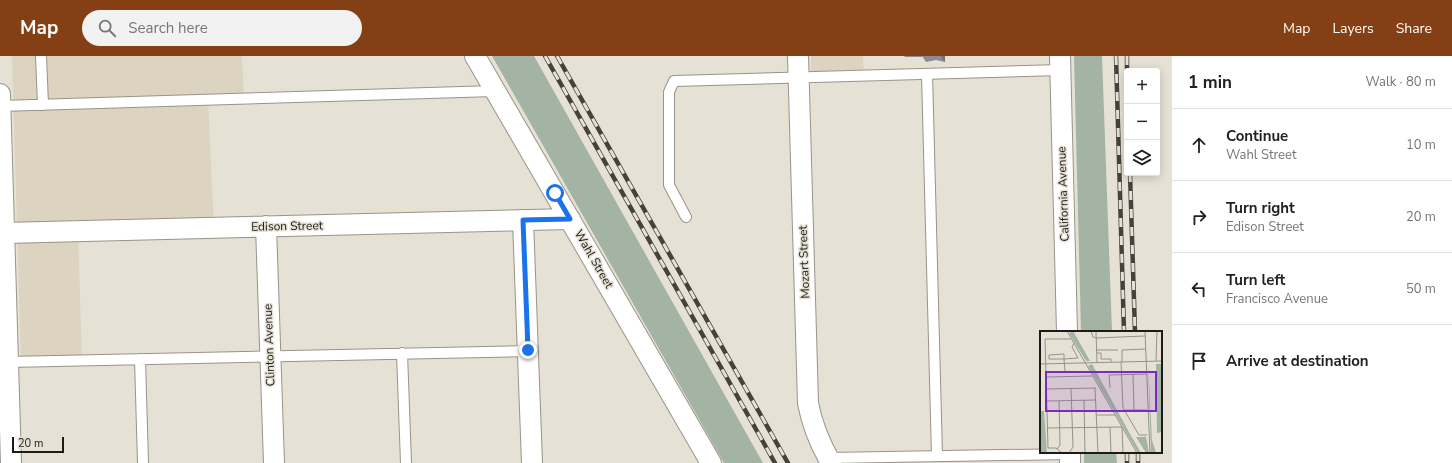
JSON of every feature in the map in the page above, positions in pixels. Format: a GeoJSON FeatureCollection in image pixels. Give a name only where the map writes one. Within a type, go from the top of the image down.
{"type":"FeatureCollection","features":[{"type":"Feature","properties":{"kind":"street","name":"Wahl Street"},"geometry":{"type":"LineString","coordinates":[[475,56],[711,463]]}},
{"type":"Feature","properties":{"kind":"street","name":"Mozart Street"},"geometry":{"type":"LineString","coordinates":[[798,56],[808,403],[816,433],[830,461]]}},
{"type":"Feature","properties":{"kind":"street","name":"California Avenue"},"geometry":{"type":"LineString","coordinates":[[1060,63],[1067,331]]}},
{"type":"Feature","properties":{"kind":"street"},"geometry":{"type":"LineString","coordinates":[[0,94],[8,362],[5,411],[11,463]]}},
{"type":"Feature","properties":{"kind":"street","name":"Edison Street"},"geometry":{"type":"LineString","coordinates":[[4,232],[570,219]]}},
{"type":"Feature","properties":{"kind":"street"},"geometry":{"type":"LineString","coordinates":[[523,220],[532,463]]}},
{"type":"Feature","properties":{"kind":"street","name":"Clinton Avenue"},"geometry":{"type":"LineString","coordinates":[[266,226],[274,463]]}},
{"type":"Feature","properties":{"kind":"lane"},"geometry":{"type":"LineString","coordinates":[[41,56],[43,105]]}},
{"type":"Feature","properties":{"kind":"lane"},"geometry":{"type":"LineString","coordinates":[[686,217],[669,185],[668,92],[674,81],[927,74],[1060,63]]}},
{"type":"Feature","properties":{"kind":"lane"},"geometry":{"type":"LineString","coordinates":[[927,74],[937,456]]}},
{"type":"Feature","properties":{"kind":"lane"},"geometry":{"type":"LineString","coordinates":[[0,106],[495,91]]}},
{"type":"Feature","properties":{"kind":"lane"},"geometry":{"type":"LineString","coordinates":[[8,362],[528,350]]}},
{"type":"Feature","properties":{"kind":"lane"},"geometry":{"type":"LineString","coordinates":[[402,353],[406,463]]}},
{"type":"Feature","properties":{"kind":"lane"},"geometry":{"type":"LineString","coordinates":[[140,359],[143,463]]}},
{"type":"Feature","properties":{"kind":"lane"},"geometry":{"type":"LineString","coordinates":[[830,461],[937,456],[1070,456]]}},
{"type":"Feature","properties":{"kind":"shaded area"},"geometry":{"type":"Polygon","coordinates":[[[12,56],[242,56],[244,98],[208,100],[214,228],[78,231],[82,360],[21,362],[12,56]]]}},
{"type":"Feature","properties":{"kind":"shaded area"},"geometry":{"type":"Polygon","coordinates":[[[811,56],[863,56],[864,75],[811,77],[811,56]]]}},
{"type":"Feature","properties":{"kind":"green space"},"geometry":{"type":"Polygon","coordinates":[[[492,56],[534,56],[763,463],[724,463],[492,56]]]}},
{"type":"Feature","properties":{"kind":"green space"},"geometry":{"type":"Polygon","coordinates":[[[1074,56],[1102,56],[1112,331],[1081,331],[1074,56]]]}},
{"type":"Feature","properties":{"kind":"green space"},"geometry":{"type":"Polygon","coordinates":[[[1084,453],[1116,453],[1117,463],[1084,463],[1084,453]]]}},
{"type":"Feature","properties":{"kind":"railway"},"geometry":{"type":"LineString","coordinates":[[545,56],[775,463]]}},
{"type":"Feature","properties":{"kind":"railway"},"geometry":{"type":"LineString","coordinates":[[557,56],[788,463]]}},
{"type":"Feature","properties":{"kind":"railway"},"geometry":{"type":"LineString","coordinates":[[1116,56],[1124,331]]}},
{"type":"Feature","properties":{"kind":"railway"},"geometry":{"type":"LineString","coordinates":[[1127,56],[1127,68]]}},
{"type":"Feature","properties":{"kind":"railway"},"geometry":{"type":"LineString","coordinates":[[1130,176],[1135,331]]}},
{"type":"Feature","properties":{"kind":"railway"},"geometry":{"type":"LineString","coordinates":[[1127,453],[1127,463]]}},
{"type":"Feature","properties":{"kind":"railway"},"geometry":{"type":"LineString","coordinates":[[1138,453],[1138,463]]}},
{"type":"Feature","properties":{"kind":"route"},"geometry":{"type":"LineString","coordinates":[[528,350],[523,220],[570,219],[555,193]]}}]}
